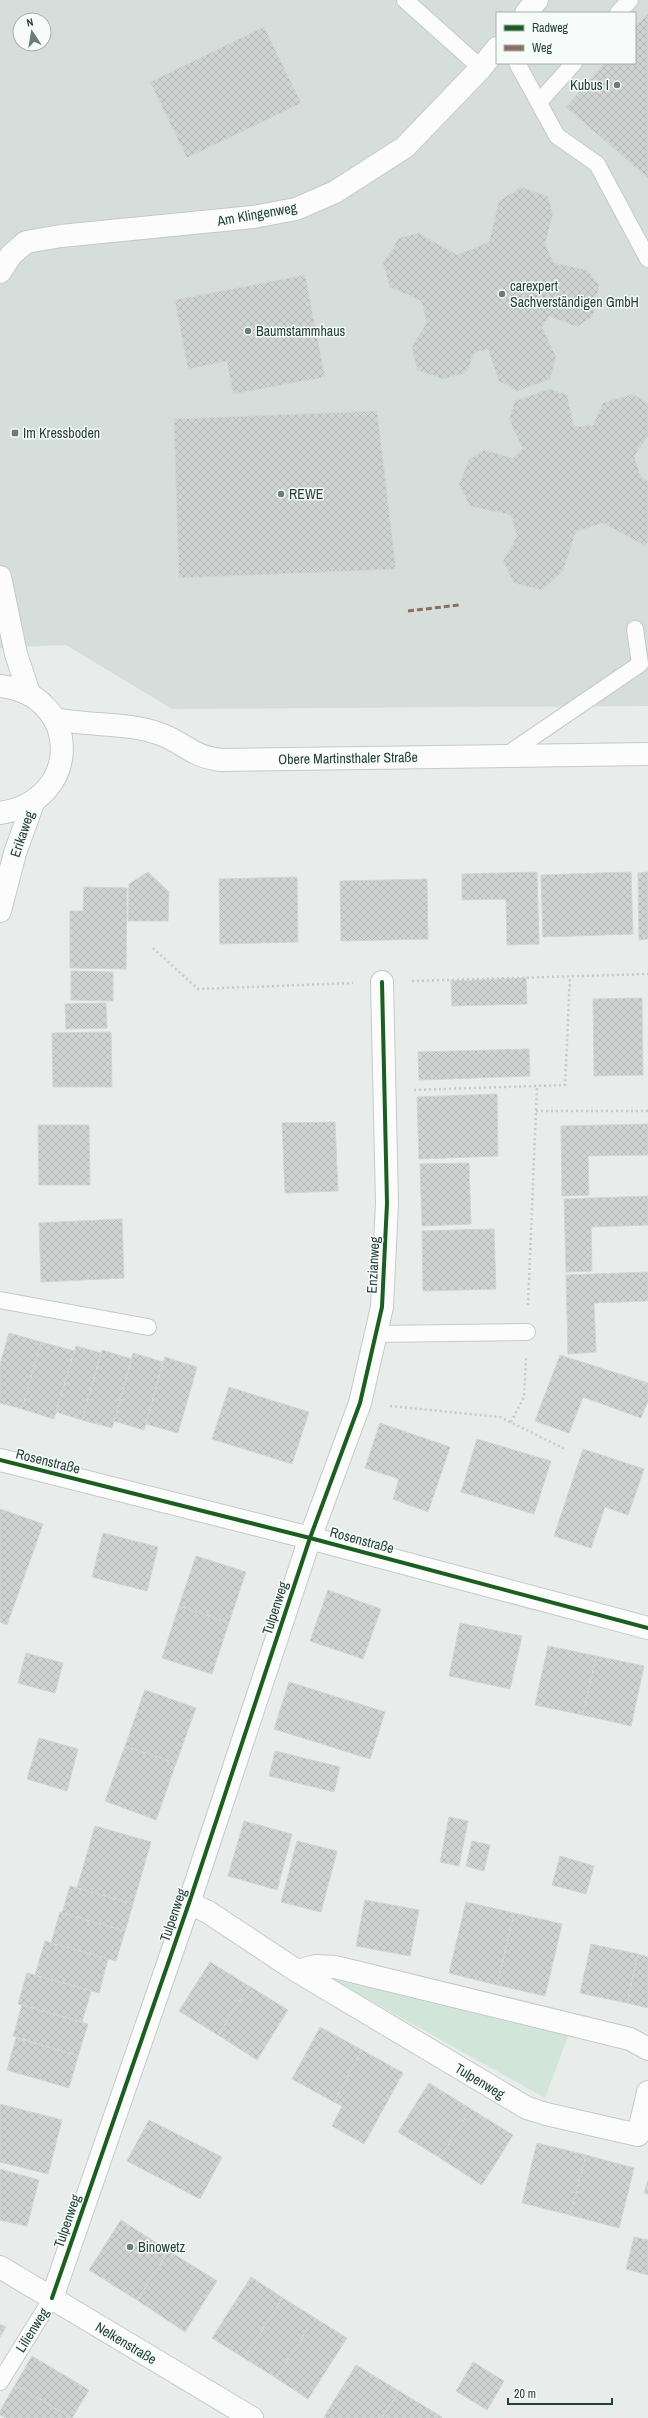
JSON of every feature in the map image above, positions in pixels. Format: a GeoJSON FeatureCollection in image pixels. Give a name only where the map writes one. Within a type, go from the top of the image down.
{"type":"FeatureCollection","features":[{"type":"Feature","properties":{"kind":"street"},"geometry":{"type":"LineString","coordinates":[[527,12],[537,0]]}},
{"type":"Feature","properties":{"kind":"street","name":"Am Klingenweg"},"geometry":{"type":"LineString","coordinates":[[4,259],[26,242],[45,238],[253,217],[296,209],[335,192],[405,147],[481,68],[496,49]]}},
{"type":"Feature","properties":{"kind":"street"},"geometry":{"type":"LineString","coordinates":[[0,577],[16,654],[29,693]]}},
{"type":"Feature","properties":{"kind":"street"},"geometry":{"type":"LineString","coordinates":[[0,686],[14,687],[29,693],[44,704],[55,719],[61,737],[62,756],[57,774],[47,790],[33,803],[17,810],[0,813]]}},
{"type":"Feature","properties":{"kind":"street","name":"Obere Martinsthaler Straße"},"geometry":{"type":"LineString","coordinates":[[55,719],[73,723],[138,729],[161,734],[193,753],[205,758],[221,760],[648,754]]}},
{"type":"Feature","properties":{"kind":"street","name":"Erikaweg"},"geometry":{"type":"LineString","coordinates":[[0,911],[15,853],[33,803]]}},
{"type":"Feature","properties":{"kind":"street","name":"Enzianweg"},"geometry":{"type":"LineString","coordinates":[[310,1538],[360,1403],[382,1307],[387,1203],[382,982]]}},
{"type":"Feature","properties":{"kind":"street","name":"Rosenstraße"},"geometry":{"type":"LineString","coordinates":[[0,1460],[310,1538],[648,1628]]}},
{"type":"Feature","properties":{"kind":"street","name":"Tulpenweg"},"geometry":{"type":"LineString","coordinates":[[52,2298],[189,1903],[310,1538]]}},
{"type":"Feature","properties":{"kind":"street","name":"Tulpenweg"},"geometry":{"type":"LineString","coordinates":[[189,1903],[208,1912],[297,1971],[508,2098],[546,2114],[638,2135],[648,2092]]}},
{"type":"Feature","properties":{"kind":"street"},"geometry":{"type":"LineString","coordinates":[[297,1971],[316,1966],[335,1967],[630,2039],[648,2049]]}},
{"type":"Feature","properties":{"kind":"street","name":"Nelkenstraße"},"geometry":{"type":"LineString","coordinates":[[0,2268],[252,2418]]}},
{"type":"Feature","properties":{"kind":"lane"},"geometry":{"type":"LineString","coordinates":[[405,0],[481,68]]}},
{"type":"Feature","properties":{"kind":"lane"},"geometry":{"type":"LineString","coordinates":[[619,12],[630,0]]}},
{"type":"Feature","properties":{"kind":"lane"},"geometry":{"type":"LineString","coordinates":[[518,64],[558,136],[597,164],[648,259]]}},
{"type":"Feature","properties":{"kind":"lane"},"geometry":{"type":"LineString","coordinates":[[538,102],[573,64]]}},
{"type":"Feature","properties":{"kind":"lane"},"geometry":{"type":"LineString","coordinates":[[505,756],[640,664],[634,629]]}},
{"type":"Feature","properties":{"kind":"lane"},"geometry":{"type":"LineString","coordinates":[[0,1300],[148,1327]]}},
{"type":"Feature","properties":{"kind":"lane"},"geometry":{"type":"LineString","coordinates":[[376,1334],[527,1332]]}},
{"type":"Feature","properties":{"kind":"lane","name":"Lilienweg"},"geometry":{"type":"LineString","coordinates":[[0,2382],[52,2298]]}},
{"type":"Feature","properties":{"kind":"path"},"geometry":{"type":"LineString","coordinates":[[384,1091],[565,1085],[570,977]]}},
{"type":"Feature","properties":{"kind":"path"},"geometry":{"type":"LineString","coordinates":[[511,1422],[524,1397],[537,1086]]}},
{"type":"Feature","properties":{"kind":"path"},"geometry":{"type":"LineString","coordinates":[[536,1111],[648,1111]]}},
{"type":"Feature","properties":{"kind":"path"},"geometry":{"type":"LineString","coordinates":[[360,1403],[500,1417],[567,1450]]}},
{"type":"Feature","properties":{"kind":"shaded area"},"geometry":{"type":"Polygon","coordinates":[[[0,0],[648,0],[648,706],[172,709],[66,645],[0,648],[0,0]]]}},
{"type":"Feature","properties":{"kind":"green space"},"geometry":{"type":"Polygon","coordinates":[[[332,1979],[569,2034],[545,2098],[332,1979]]]}},
{"type":"Feature","properties":{"kind":"building","name":"Kubus I"},"geometry":{"type":"Polygon","coordinates":[[[648,13],[648,178],[566,107],[604,64],[636,64],[636,27],[648,13]]]}},
{"type":"Feature","properties":{"kind":"building"},"geometry":{"type":"Polygon","coordinates":[[[264,27],[301,103],[187,158],[150,82],[264,27]]]}},
{"type":"Feature","properties":{"kind":"building","name":"carexpert Sachverständigen GmbH"},"geometry":{"type":"Polygon","coordinates":[[[521,187],[547,196],[553,213],[545,244],[554,263],[587,270],[599,285],[593,316],[577,327],[549,316],[542,327],[556,357],[550,379],[517,391],[499,381],[488,349],[475,352],[466,373],[443,379],[417,370],[412,347],[427,322],[421,301],[390,287],[383,263],[399,238],[419,233],[457,255],[489,242],[499,201],[521,187]]]}},
{"type":"Feature","properties":{"kind":"building","name":"Baumstammhaus"},"geometry":{"type":"Polygon","coordinates":[[[305,275],[325,377],[233,394],[227,361],[188,369],[175,300],[305,275]]]}},
{"type":"Feature","properties":{"kind":"building"},"geometry":{"type":"Polygon","coordinates":[[[550,389],[567,395],[574,427],[593,425],[603,403],[633,394],[648,404],[648,436],[634,456],[641,477],[648,481],[648,543],[644,545],[603,523],[576,531],[563,571],[542,590],[514,583],[503,561],[517,536],[511,515],[470,506],[459,485],[469,459],[484,450],[513,458],[523,449],[509,419],[515,401],[550,389]]]}},
{"type":"Feature","properties":{"kind":"building","name":"REWE"},"geometry":{"type":"Polygon","coordinates":[[[377,411],[396,569],[179,578],[174,419],[377,411]]]}},
{"type":"Feature","properties":{"kind":"building"},"geometry":{"type":"Polygon","coordinates":[[[148,872],[169,892],[168,921],[128,921],[129,884],[148,872]]]}},
{"type":"Feature","properties":{"kind":"building"},"geometry":{"type":"Polygon","coordinates":[[[537,872],[539,944],[507,945],[506,899],[462,900],[462,874],[537,872]]]}},
{"type":"Feature","properties":{"kind":"building"},"geometry":{"type":"Polygon","coordinates":[[[631,872],[633,934],[543,937],[541,875],[631,872]]]}},
{"type":"Feature","properties":{"kind":"building"},"geometry":{"type":"Polygon","coordinates":[[[648,872],[648,939],[639,940],[638,873],[648,872]]]}},
{"type":"Feature","properties":{"kind":"building"},"geometry":{"type":"Polygon","coordinates":[[[297,877],[298,942],[220,944],[219,879],[297,877]]]}},
{"type":"Feature","properties":{"kind":"building"},"geometry":{"type":"Polygon","coordinates":[[[427,879],[428,939],[341,941],[340,881],[427,879]]]}},
{"type":"Feature","properties":{"kind":"building"},"geometry":{"type":"Polygon","coordinates":[[[84,887],[127,888],[126,969],[70,968],[70,911],[83,911],[84,887]]]}},
{"type":"Feature","properties":{"kind":"building"},"geometry":{"type":"Polygon","coordinates":[[[71,971],[113,972],[113,1001],[71,1000],[71,971]]]}},
{"type":"Feature","properties":{"kind":"building"},"geometry":{"type":"Polygon","coordinates":[[[526,978],[527,1004],[452,1006],[451,981],[526,978]]]}},
{"type":"Feature","properties":{"kind":"building"},"geometry":{"type":"Polygon","coordinates":[[[642,998],[643,1075],[594,1076],[593,999],[642,998]]]}},
{"type":"Feature","properties":{"kind":"building"},"geometry":{"type":"Polygon","coordinates":[[[106,1003],[107,1028],[66,1029],[65,1004],[106,1003]]]}},
{"type":"Feature","properties":{"kind":"building"},"geometry":{"type":"Polygon","coordinates":[[[111,1032],[112,1087],[53,1087],[52,1033],[111,1032]]]}},
{"type":"Feature","properties":{"kind":"building"},"geometry":{"type":"Polygon","coordinates":[[[529,1049],[530,1076],[419,1080],[418,1052],[529,1049]]]}},
{"type":"Feature","properties":{"kind":"building"},"geometry":{"type":"Polygon","coordinates":[[[497,1094],[498,1156],[419,1159],[417,1097],[497,1094]]]}},
{"type":"Feature","properties":{"kind":"building"},"geometry":{"type":"Polygon","coordinates":[[[335,1122],[338,1191],[285,1193],[282,1123],[335,1122]]]}},
{"type":"Feature","properties":{"kind":"building"},"geometry":{"type":"Polygon","coordinates":[[[648,1124],[648,1155],[588,1156],[589,1195],[562,1196],[561,1126],[648,1124]]]}},
{"type":"Feature","properties":{"kind":"building"},"geometry":{"type":"Polygon","coordinates":[[[38,1125],[89,1125],[90,1185],[39,1185],[38,1125]]]}},
{"type":"Feature","properties":{"kind":"building"},"geometry":{"type":"Polygon","coordinates":[[[469,1163],[471,1224],[422,1226],[420,1164],[469,1163]]]}},
{"type":"Feature","properties":{"kind":"building"},"geometry":{"type":"Polygon","coordinates":[[[648,1196],[648,1225],[591,1227],[592,1271],[566,1272],[564,1199],[648,1196]]]}},
{"type":"Feature","properties":{"kind":"building"},"geometry":{"type":"Polygon","coordinates":[[[122,1219],[124,1278],[41,1282],[39,1223],[122,1219]]]}},
{"type":"Feature","properties":{"kind":"building"},"geometry":{"type":"Polygon","coordinates":[[[494,1229],[496,1289],[423,1291],[422,1231],[494,1229]]]}},
{"type":"Feature","properties":{"kind":"building"},"geometry":{"type":"Polygon","coordinates":[[[648,1272],[648,1301],[594,1303],[596,1352],[568,1354],[566,1275],[648,1272]]]}},
{"type":"Feature","properties":{"kind":"building"},"geometry":{"type":"Polygon","coordinates":[[[9,1333],[41,1342],[22,1409],[0,1403],[0,1364],[9,1333]]]}},
{"type":"Feature","properties":{"kind":"building"},"geometry":{"type":"Polygon","coordinates":[[[41,1342],[74,1351],[54,1419],[22,1409],[41,1342]]]}},
{"type":"Feature","properties":{"kind":"building"},"geometry":{"type":"Polygon","coordinates":[[[76,1346],[101,1353],[82,1420],[56,1412],[76,1346]]]}},
{"type":"Feature","properties":{"kind":"building"},"geometry":{"type":"Polygon","coordinates":[[[102,1350],[132,1359],[112,1428],[82,1420],[102,1350]]]}},
{"type":"Feature","properties":{"kind":"building"},"geometry":{"type":"Polygon","coordinates":[[[133,1353],[163,1362],[144,1430],[114,1421],[133,1353]]]}},
{"type":"Feature","properties":{"kind":"building"},"geometry":{"type":"Polygon","coordinates":[[[560,1355],[648,1383],[648,1401],[641,1418],[583,1397],[569,1433],[535,1421],[560,1355]]]}},
{"type":"Feature","properties":{"kind":"building"},"geometry":{"type":"Polygon","coordinates":[[[165,1357],[197,1367],[178,1433],[146,1424],[165,1357]]]}},
{"type":"Feature","properties":{"kind":"building"},"geometry":{"type":"Polygon","coordinates":[[[229,1387],[309,1412],[292,1464],[212,1439],[229,1387]]]}},
{"type":"Feature","properties":{"kind":"building"},"geometry":{"type":"Polygon","coordinates":[[[380,1423],[450,1447],[428,1512],[393,1499],[399,1479],[365,1468],[380,1423]]]}},
{"type":"Feature","properties":{"kind":"building"},"geometry":{"type":"Polygon","coordinates":[[[477,1439],[551,1461],[534,1514],[461,1492],[477,1439]]]}},
{"type":"Feature","properties":{"kind":"building"},"geometry":{"type":"Polygon","coordinates":[[[583,1449],[644,1469],[628,1515],[605,1507],[591,1548],[554,1536],[583,1449]]]}},
{"type":"Feature","properties":{"kind":"building"},"geometry":{"type":"Polygon","coordinates":[[[0,1509],[43,1524],[7,1625],[0,1622],[0,1509]]]}},
{"type":"Feature","properties":{"kind":"building"},"geometry":{"type":"Polygon","coordinates":[[[103,1533],[158,1547],[147,1591],[92,1577],[103,1533]]]}},
{"type":"Feature","properties":{"kind":"building"},"geometry":{"type":"Polygon","coordinates":[[[196,1556],[246,1572],[229,1623],[179,1606],[196,1556]]]}},
{"type":"Feature","properties":{"kind":"building"},"geometry":{"type":"Polygon","coordinates":[[[328,1590],[381,1609],[363,1659],[310,1641],[328,1590]]]}},
{"type":"Feature","properties":{"kind":"building"},"geometry":{"type":"Polygon","coordinates":[[[179,1606],[229,1623],[212,1674],[162,1658],[179,1606]]]}},
{"type":"Feature","properties":{"kind":"building"},"geometry":{"type":"Polygon","coordinates":[[[460,1623],[522,1636],[510,1689],[449,1676],[460,1623]]]}},
{"type":"Feature","properties":{"kind":"building"},"geometry":{"type":"Polygon","coordinates":[[[548,1646],[596,1656],[583,1715],[535,1705],[548,1646]]]}},
{"type":"Feature","properties":{"kind":"building"},"geometry":{"type":"Polygon","coordinates":[[[26,1653],[63,1663],[55,1693],[18,1683],[26,1653]]]}},
{"type":"Feature","properties":{"kind":"building"},"geometry":{"type":"Polygon","coordinates":[[[596,1656],[644,1666],[631,1726],[583,1715],[596,1656]]]}},
{"type":"Feature","properties":{"kind":"building"},"geometry":{"type":"Polygon","coordinates":[[[289,1682],[385,1712],[370,1759],[274,1729],[289,1682]]]}},
{"type":"Feature","properties":{"kind":"building"},"geometry":{"type":"Polygon","coordinates":[[[145,1690],[196,1708],[176,1763],[125,1746],[145,1690]]]}},
{"type":"Feature","properties":{"kind":"building"},"geometry":{"type":"Polygon","coordinates":[[[39,1738],[78,1749],[67,1791],[27,1779],[39,1738]]]}},
{"type":"Feature","properties":{"kind":"building"},"geometry":{"type":"Polygon","coordinates":[[[125,1746],[176,1763],[156,1820],[105,1801],[125,1746]]]}},
{"type":"Feature","properties":{"kind":"building"},"geometry":{"type":"Polygon","coordinates":[[[275,1751],[340,1767],[334,1792],[269,1776],[275,1751]]]}},
{"type":"Feature","properties":{"kind":"building"},"geometry":{"type":"Polygon","coordinates":[[[449,1817],[468,1821],[459,1866],[440,1862],[449,1817]]]}},
{"type":"Feature","properties":{"kind":"building"},"geometry":{"type":"Polygon","coordinates":[[[244,1821],[292,1834],[277,1890],[228,1876],[244,1821]]]}},
{"type":"Feature","properties":{"kind":"building"},"geometry":{"type":"Polygon","coordinates":[[[95,1826],[151,1842],[133,1904],[77,1888],[95,1826]]]}},
{"type":"Feature","properties":{"kind":"building"},"geometry":{"type":"Polygon","coordinates":[[[297,1841],[337,1851],[321,1912],[281,1902],[297,1841]]]}},
{"type":"Feature","properties":{"kind":"building"},"geometry":{"type":"Polygon","coordinates":[[[472,1841],[490,1845],[484,1871],[466,1866],[472,1841]]]}},
{"type":"Feature","properties":{"kind":"building"},"geometry":{"type":"Polygon","coordinates":[[[560,1856],[594,1866],[586,1894],[552,1885],[560,1856]]]}},
{"type":"Feature","properties":{"kind":"building"},"geometry":{"type":"Polygon","coordinates":[[[70,1886],[133,1904],[125,1931],[62,1913],[70,1886]]]}},
{"type":"Feature","properties":{"kind":"building"},"geometry":{"type":"Polygon","coordinates":[[[365,1900],[419,1910],[410,1956],[356,1946],[365,1900]]]}},
{"type":"Feature","properties":{"kind":"building"},"geometry":{"type":"Polygon","coordinates":[[[466,1902],[514,1913],[497,1985],[449,1973],[466,1902]]]}},
{"type":"Feature","properties":{"kind":"building"},"geometry":{"type":"Polygon","coordinates":[[[60,1912],[125,1931],[116,1961],[51,1943],[60,1912]]]}},
{"type":"Feature","properties":{"kind":"building"},"geometry":{"type":"Polygon","coordinates":[[[514,1913],[562,1924],[545,1996],[497,1985],[514,1913]]]}},
{"type":"Feature","properties":{"kind":"building"},"geometry":{"type":"Polygon","coordinates":[[[45,1941],[108,1959],[99,1993],[35,1975],[45,1941]]]}},
{"type":"Feature","properties":{"kind":"building"},"geometry":{"type":"Polygon","coordinates":[[[591,1944],[638,1954],[627,2003],[580,1993],[591,1944]]]}},
{"type":"Feature","properties":{"kind":"building"},"geometry":{"type":"Polygon","coordinates":[[[638,1954],[648,1957],[648,2008],[627,2003],[638,1954]]]}},
{"type":"Feature","properties":{"kind":"building"},"geometry":{"type":"Polygon","coordinates":[[[210,1962],[249,1986],[218,2035],[179,2011],[210,1962]]]}},
{"type":"Feature","properties":{"kind":"building"},"geometry":{"type":"Polygon","coordinates":[[[27,1973],[91,1991],[82,2022],[18,2004],[27,1973]]]}},
{"type":"Feature","properties":{"kind":"building"},"geometry":{"type":"Polygon","coordinates":[[[249,1986],[288,2010],[257,2060],[218,2035],[249,1986]]]}},
{"type":"Feature","properties":{"kind":"building"},"geometry":{"type":"Polygon","coordinates":[[[22,2005],[88,2024],[78,2056],[13,2036],[22,2005]]]}},
{"type":"Feature","properties":{"kind":"building"},"geometry":{"type":"Polygon","coordinates":[[[320,2027],[362,2050],[334,2102],[292,2079],[320,2027]]]}},
{"type":"Feature","properties":{"kind":"building"},"geometry":{"type":"Polygon","coordinates":[[[16,2038],[78,2056],[69,2088],[7,2070],[16,2038]]]}},
{"type":"Feature","properties":{"kind":"building"},"geometry":{"type":"Polygon","coordinates":[[[362,2050],[403,2073],[364,2144],[332,2126],[342,2106],[334,2102],[362,2050]]]}},
{"type":"Feature","properties":{"kind":"building"},"geometry":{"type":"Polygon","coordinates":[[[429,2083],[471,2109],[440,2158],[398,2132],[429,2083]]]}},
{"type":"Feature","properties":{"kind":"building"},"geometry":{"type":"Polygon","coordinates":[[[0,2104],[62,2120],[48,2174],[0,2162],[0,2104]]]}},
{"type":"Feature","properties":{"kind":"building"},"geometry":{"type":"Polygon","coordinates":[[[471,2109],[513,2135],[482,2185],[440,2158],[471,2109]]]}},
{"type":"Feature","properties":{"kind":"building"},"geometry":{"type":"Polygon","coordinates":[[[149,2120],[222,2157],[200,2199],[127,2161],[149,2120]]]}},
{"type":"Feature","properties":{"kind":"building"},"geometry":{"type":"Polygon","coordinates":[[[537,2143],[586,2155],[570,2215],[522,2203],[537,2143]]]}},
{"type":"Feature","properties":{"kind":"building"},"geometry":{"type":"Polygon","coordinates":[[[586,2155],[634,2168],[619,2228],[570,2215],[586,2155]]]}},
{"type":"Feature","properties":{"kind":"building"},"geometry":{"type":"Polygon","coordinates":[[[0,2169],[39,2180],[27,2226],[0,2220],[0,2169]]]}},
{"type":"Feature","properties":{"kind":"building"},"geometry":{"type":"Polygon","coordinates":[[[648,2180],[648,2194],[644,2193],[648,2180]]]}},
{"type":"Feature","properties":{"kind":"building"},"geometry":{"type":"Polygon","coordinates":[[[121,2220],[169,2251],[137,2300],[89,2270],[121,2220]]]}},
{"type":"Feature","properties":{"kind":"building"},"geometry":{"type":"Polygon","coordinates":[[[634,2237],[648,2240],[648,2275],[626,2269],[634,2237]]]}},
{"type":"Feature","properties":{"kind":"building"},"geometry":{"type":"Polygon","coordinates":[[[169,2251],[217,2281],[185,2332],[137,2300],[169,2251]]]}},
{"type":"Feature","properties":{"kind":"building"},"geometry":{"type":"Polygon","coordinates":[[[251,2277],[283,2298],[244,2358],[212,2338],[251,2277]]]}},
{"type":"Feature","properties":{"kind":"building"},"geometry":{"type":"Polygon","coordinates":[[[283,2298],[315,2318],[276,2378],[244,2358],[283,2298]]]}},
{"type":"Feature","properties":{"kind":"building"},"geometry":{"type":"Polygon","coordinates":[[[315,2318],[347,2338],[308,2399],[276,2378],[315,2318]]]}},
{"type":"Feature","properties":{"kind":"building"},"geometry":{"type":"Polygon","coordinates":[[[0,2324],[6,2327],[0,2337],[0,2324]]]}},
{"type":"Feature","properties":{"kind":"building"},"geometry":{"type":"Polygon","coordinates":[[[32,2356],[89,2390],[72,2418],[15,2385],[32,2356]]]}},
{"type":"Feature","properties":{"kind":"building"},"geometry":{"type":"Polygon","coordinates":[[[473,2362],[504,2381],[487,2410],[456,2391],[473,2362]]]}},
{"type":"Feature","properties":{"kind":"building"},"geometry":{"type":"Polygon","coordinates":[[[356,2365],[399,2391],[382,2418],[324,2417],[356,2365]]]}},
{"type":"Feature","properties":{"kind":"building"},"geometry":{"type":"Polygon","coordinates":[[[15,2385],[72,2418],[6,2418],[0,2415],[0,2411],[15,2385]]]}},
{"type":"Feature","properties":{"kind":"building"},"geometry":{"type":"Polygon","coordinates":[[[399,2391],[442,2417],[382,2418],[399,2391]]]}},
{"type":"Feature","properties":{"kind":"marked path"},"geometry":{"type":"LineString","coordinates":[[408,611],[459,605]]}},
{"type":"Feature","properties":{"kind":"cycle path"},"geometry":{"type":"LineString","coordinates":[[52,2298],[189,1903],[310,1538],[360,1403],[382,1307],[387,1203],[382,982]]}},
{"type":"Feature","properties":{"kind":"cycle path"},"geometry":{"type":"LineString","coordinates":[[0,1460],[310,1538],[648,1628]]}},
{"type":"Feature","properties":{"kind":"place","name":"Kubus I"},"geometry":{"type":"Point","coordinates":[617,85]}},
{"type":"Feature","properties":{"kind":"place","name":"carexpert Sachverständigen GmbH"},"geometry":{"type":"Point","coordinates":[502,294]}},
{"type":"Feature","properties":{"kind":"place","name":"Baumstammhaus"},"geometry":{"type":"Point","coordinates":[248,331]}},
{"type":"Feature","properties":{"kind":"place","name":"Im Kressboden"},"geometry":{"type":"Point","coordinates":[15,433]}},
{"type":"Feature","properties":{"kind":"place","name":"REWE"},"geometry":{"type":"Point","coordinates":[281,494]}},
{"type":"Feature","properties":{"kind":"place","name":"Binowetz"},"geometry":{"type":"Point","coordinates":[130,2247]}}]}
